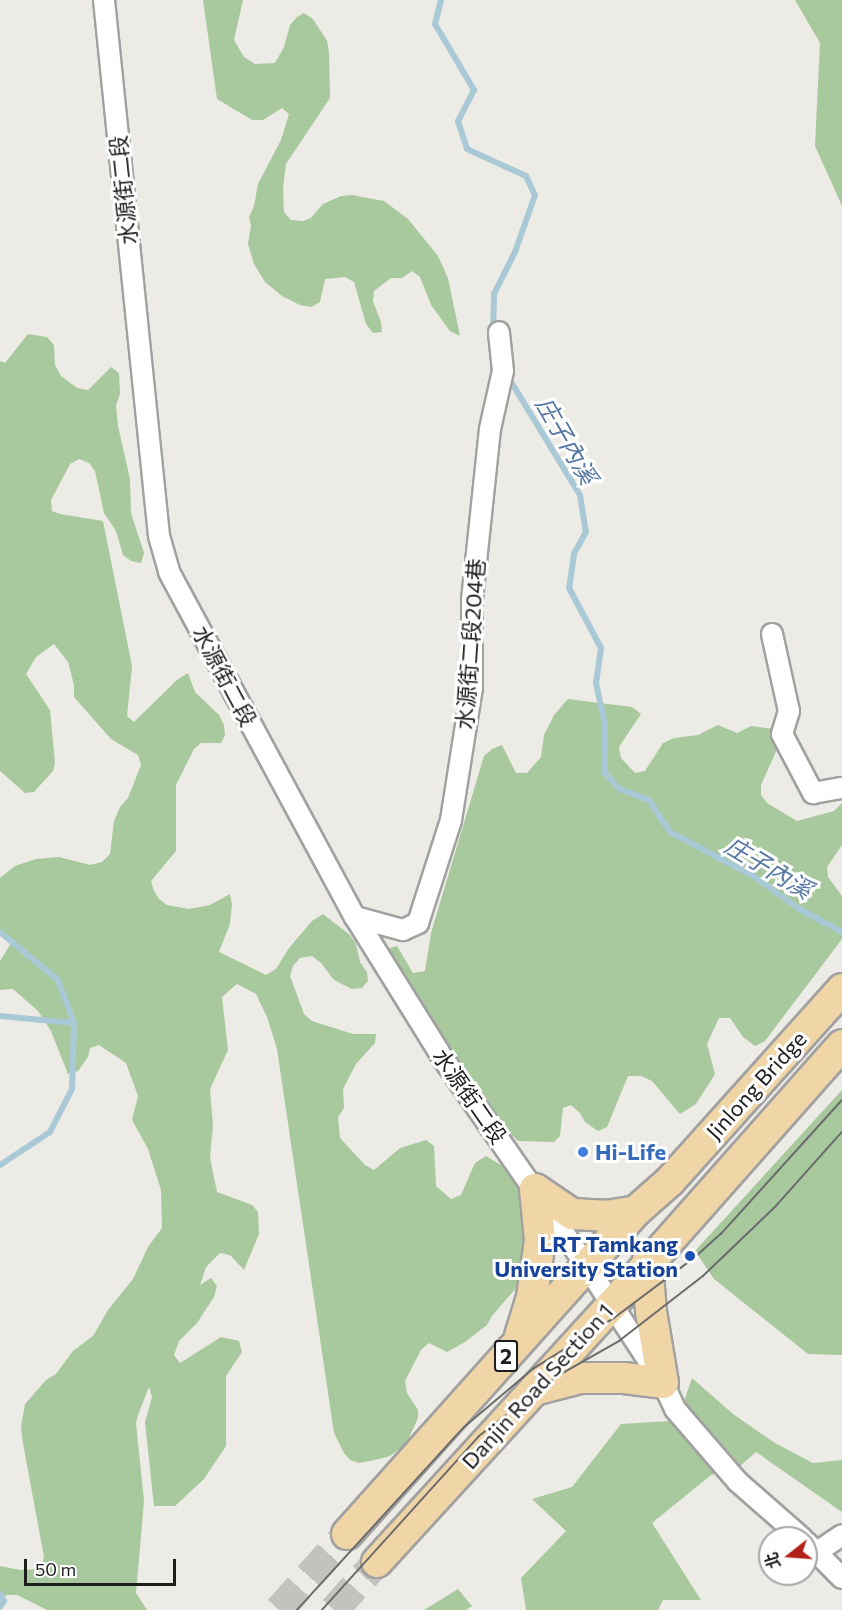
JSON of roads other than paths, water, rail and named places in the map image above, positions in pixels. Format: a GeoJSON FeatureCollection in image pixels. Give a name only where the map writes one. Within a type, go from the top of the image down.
{"type":"FeatureCollection","features":[{"type":"Feature","properties":{"kind":"main road","name":"Jinlong Bridge"},"geometry":{"type":"LineString","coordinates":[[670,1181],[842,989]]}},
{"type":"Feature","properties":{"kind":"main road","name":"Jinlong Bridge"},"geometry":{"type":"LineString","coordinates":[[697,1209],[842,1045]]}},
{"type":"Feature","properties":{"kind":"main road","name":"Danjin Road Section 1"},"geometry":{"type":"LineString","coordinates":[[347,1534],[588,1268],[636,1211],[670,1181]]}},
{"type":"Feature","properties":{"kind":"main road"},"geometry":{"type":"LineString","coordinates":[[535,1189],[572,1214],[606,1216],[636,1211]]}},
{"type":"Feature","properties":{"kind":"main road"},"geometry":{"type":"LineString","coordinates":[[518,1343],[532,1297],[540,1240],[535,1189]]}},
{"type":"Feature","properties":{"kind":"main road","name":"Danjin Road Section 1"},"geometry":{"type":"LineString","coordinates":[[377,1562],[697,1209]]}},
{"type":"Feature","properties":{"kind":"main road"},"geometry":{"type":"LineString","coordinates":[[534,1390],[580,1378],[624,1378],[663,1383],[651,1311],[647,1263]]}},
{"type":"Feature","properties":{"kind":"street","name":"水源街二段"},"geometry":{"type":"LineString","coordinates":[[104,0],[159,536],[169,573],[355,917],[444,1060],[588,1268],[663,1383],[675,1409],[738,1482],[788,1526]]}},
{"type":"Feature","properties":{"kind":"street","name":"水源街二段204巷"},"geometry":{"type":"LineString","coordinates":[[355,917],[403,930],[418,923],[451,820],[472,688],[472,600],[490,429],[503,371],[499,332]]}},
{"type":"Feature","properties":{"kind":"street"},"geometry":{"type":"LineString","coordinates":[[772,634],[789,711],[782,734],[813,794],[842,788]]}},
{"type":"Feature","properties":{"kind":"street"},"geometry":{"type":"LineString","coordinates":[[818,1545],[842,1535]]}},
{"type":"Feature","properties":{"kind":"street"},"geometry":{"type":"LineString","coordinates":[[818,1553],[842,1578]]}},
{"type":"Feature","properties":{"kind":"waterway","name":"庄子內溪"},"geometry":{"type":"LineString","coordinates":[[441,0],[435,24],[474,90],[458,121],[467,149],[526,176],[535,195],[515,252],[494,294],[493,334]]}},
{"type":"Feature","properties":{"kind":"waterway","name":"庄子內溪"},"geometry":{"type":"LineString","coordinates":[[507,375],[580,495],[586,532],[574,554],[569,588],[601,648],[596,683],[605,725],[605,773],[620,789],[649,800],[670,832],[753,876],[801,910],[842,932]]}},
{"type":"Feature","properties":{"kind":"waterway"},"geometry":{"type":"LineString","coordinates":[[0,932],[58,980],[74,1023]]}},
{"type":"Feature","properties":{"kind":"waterway"},"geometry":{"type":"LineString","coordinates":[[0,1016],[74,1023],[72,1089],[50,1132],[0,1165]]}},
{"type":"Feature","properties":{"kind":"waterway"},"geometry":{"type":"LineString","coordinates":[[0,1594],[4,1601],[0,1607]]}},
{"type":"Feature","properties":{"kind":"tunnel"},"geometry":{"type":"LineString","coordinates":[[279,1610],[347,1534]]}},
{"type":"Feature","properties":{"kind":"tunnel"},"geometry":{"type":"LineString","coordinates":[[334,1610],[377,1562]]}},
{"type":"Feature","properties":{"kind":"tram line"},"geometry":{"type":"LineString","coordinates":[[297,1610],[463,1428],[533,1369],[614,1318],[694,1258],[721,1234],[842,1100]]}},
{"type":"Feature","properties":{"kind":"tram line"},"geometry":{"type":"LineString","coordinates":[[322,1610],[479,1436],[556,1377],[619,1341],[703,1276],[776,1206],[842,1132]]}},
{"type":"Feature","properties":{"kind":"place","name":"Hi-Life"},"geometry":{"type":"Point","coordinates":[583,1152]}},
{"type":"Feature","properties":{"kind":"place","name":"LRT Tamkang University Station"},"geometry":{"type":"Point","coordinates":[690,1256]}}]}
